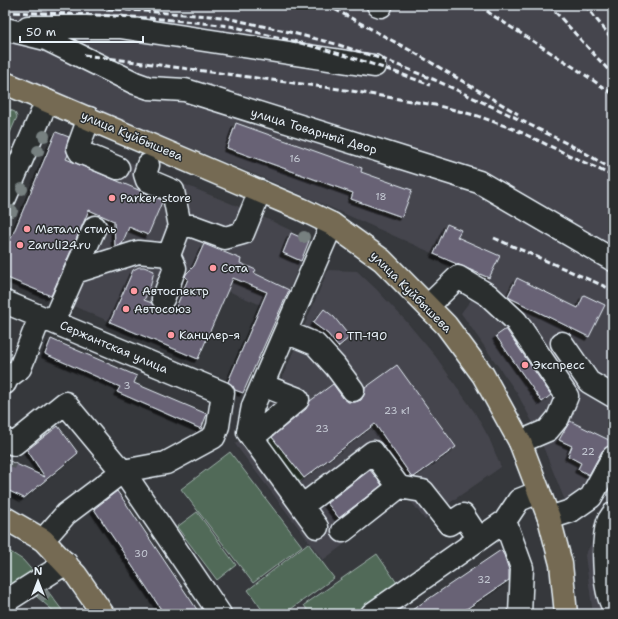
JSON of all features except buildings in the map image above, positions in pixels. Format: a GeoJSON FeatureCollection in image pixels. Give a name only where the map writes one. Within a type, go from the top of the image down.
{"type":"FeatureCollection","features":[{"type":"Feature","properties":{"kind":"main road","name":"улица Куйбышева"},"geometry":{"type":"LineString","coordinates":[[5,83],[260,191],[332,224],[382,260],[428,306],[453,334],[482,375],[520,442],[549,518],[561,564],[566,614]]}},
{"type":"Feature","properties":{"kind":"main road"},"geometry":{"type":"LineString","coordinates":[[5,518],[43,540],[76,575],[103,614]]}},
{"type":"Feature","properties":{"kind":"street"},"geometry":{"type":"LineString","coordinates":[[5,28],[120,27],[374,66]]}},
{"type":"Feature","properties":{"kind":"street","name":"улица Товарный Двор"},"geometry":{"type":"LineString","coordinates":[[5,28],[46,39],[135,83],[149,88],[185,90],[479,182],[613,260]]}},
{"type":"Feature","properties":{"kind":"street"},"geometry":{"type":"LineString","coordinates":[[5,198],[46,101]]}},
{"type":"Feature","properties":{"kind":"street"},"geometry":{"type":"LineString","coordinates":[[89,118],[78,148],[80,152],[118,168]]}},
{"type":"Feature","properties":{"kind":"street"},"geometry":{"type":"LineString","coordinates":[[148,165],[145,174],[147,180],[173,191],[180,226],[168,255],[174,268],[163,298]]}},
{"type":"Feature","properties":{"kind":"street"},"geometry":{"type":"LineString","coordinates":[[180,226],[192,226],[225,238],[243,233],[260,191]]}},
{"type":"Feature","properties":{"kind":"street"},"geometry":{"type":"LineString","coordinates":[[317,527],[248,432],[253,406],[332,224]]}},
{"type":"Feature","properties":{"kind":"street"},"geometry":{"type":"LineString","coordinates":[[5,383],[7,378],[20,368],[75,272],[95,228]]}},
{"type":"Feature","properties":{"kind":"street"},"geometry":{"type":"LineString","coordinates":[[75,272],[138,252],[168,255]]}},
{"type":"Feature","properties":{"kind":"street"},"geometry":{"type":"LineString","coordinates":[[428,306],[458,277],[488,295],[516,321],[543,360],[567,396],[558,418],[548,430],[520,442]]}},
{"type":"Feature","properties":{"kind":"street","name":"Сержантская улица"},"geometry":{"type":"LineString","coordinates":[[5,302],[223,393],[218,426],[214,437],[166,463],[123,471]]}},
{"type":"Feature","properties":{"kind":"street"},"geometry":{"type":"LineString","coordinates":[[286,332],[315,344],[335,366],[353,390]]}},
{"type":"Feature","properties":{"kind":"street"},"geometry":{"type":"LineString","coordinates":[[562,343],[590,382],[613,396]]}},
{"type":"Feature","properties":{"kind":"street"},"geometry":{"type":"LineString","coordinates":[[252,438],[298,399],[262,385]]}},
{"type":"Feature","properties":{"kind":"street"},"geometry":{"type":"LineString","coordinates":[[9,448],[65,404],[123,471],[220,614]]}},
{"type":"Feature","properties":{"kind":"street"},"geometry":{"type":"LineString","coordinates":[[302,506],[373,452],[400,487],[423,491],[449,524],[463,515],[479,539]]}},
{"type":"Feature","properties":{"kind":"street"},"geometry":{"type":"LineString","coordinates":[[549,518],[571,511],[591,498],[613,457]]}},
{"type":"Feature","properties":{"kind":"street"},"geometry":{"type":"LineString","coordinates":[[43,540],[64,516],[123,471]]}},
{"type":"Feature","properties":{"kind":"street"},"geometry":{"type":"LineString","coordinates":[[343,530],[400,487]]}},
{"type":"Feature","properties":{"kind":"street"},"geometry":{"type":"LineString","coordinates":[[372,614],[505,521],[520,500],[539,492]]}},
{"type":"Feature","properties":{"kind":"street"},"geometry":{"type":"LineString","coordinates":[[613,514],[608,522],[604,543],[606,587],[613,606]]}},
{"type":"Feature","properties":{"kind":"street"},"geometry":{"type":"LineString","coordinates":[[505,521],[522,568],[520,614]]}},
{"type":"Feature","properties":{"kind":"street"},"geometry":{"type":"LineString","coordinates":[[5,607],[8,600],[66,563]]}},
{"type":"Feature","properties":{"kind":"shaded area"},"geometry":{"type":"Polygon","coordinates":[[[5,5],[613,5],[613,479],[593,476],[566,503],[535,427],[517,393],[461,313],[474,296],[473,271],[264,178],[5,72],[5,5]]]}},
{"type":"Feature","properties":{"kind":"shaded area"},"geometry":{"type":"Polygon","coordinates":[[[56,132],[259,215],[309,241],[289,290],[272,282],[261,305],[228,291],[198,359],[5,277],[5,253],[56,132]]]}},
{"type":"Feature","properties":{"kind":"shaded area"},"geometry":{"type":"Polygon","coordinates":[[[328,270],[357,271],[405,320],[436,357],[475,413],[489,438],[501,467],[425,520],[408,497],[323,560],[235,444],[266,416],[328,270]]]}},
{"type":"Feature","properties":{"kind":"shaded area"},"geometry":{"type":"Polygon","coordinates":[[[613,505],[608,614],[593,614],[585,555],[613,505]]]}},
{"type":"Feature","properties":{"kind":"green space"},"geometry":{"type":"Polygon","coordinates":[[[5,108],[15,112],[17,117],[10,133],[5,133],[5,108]]]}},
{"type":"Feature","properties":{"kind":"green space"},"geometry":{"type":"Polygon","coordinates":[[[269,433],[304,478],[297,484],[262,439],[269,433]]]}},
{"type":"Feature","properties":{"kind":"green space"},"geometry":{"type":"Polygon","coordinates":[[[230,452],[302,546],[253,583],[181,489],[230,452]]]}},
{"type":"Feature","properties":{"kind":"green space"},"geometry":{"type":"Polygon","coordinates":[[[197,512],[236,565],[217,580],[177,527],[197,512]]]}},
{"type":"Feature","properties":{"kind":"green space"},"geometry":{"type":"Polygon","coordinates":[[[308,543],[334,578],[284,614],[265,614],[248,590],[308,543]]]}},
{"type":"Feature","properties":{"kind":"green space"},"geometry":{"type":"Polygon","coordinates":[[[9,551],[23,560],[37,576],[5,595],[5,560],[9,551]]]}},
{"type":"Feature","properties":{"kind":"green space"},"geometry":{"type":"Polygon","coordinates":[[[377,554],[397,583],[353,614],[310,614],[304,605],[377,554]]]}},
{"type":"Feature","properties":{"kind":"green space"},"geometry":{"type":"Polygon","coordinates":[[[43,588],[47,590],[65,614],[57,614],[36,596],[37,592],[43,588]]]}},
{"type":"Feature","properties":{"kind":"tunnel"},"geometry":{"type":"LineString","coordinates":[[5,464],[7,460]]}},
{"type":"Feature","properties":{"kind":"railway"},"geometry":{"type":"LineString","coordinates":[[63,5],[222,17],[336,44],[385,60],[435,80],[582,151]]}},
{"type":"Feature","properties":{"kind":"railway"},"geometry":{"type":"LineString","coordinates":[[327,5],[415,53],[518,114]]}},
{"type":"Feature","properties":{"kind":"railway"},"geometry":{"type":"LineString","coordinates":[[480,5],[492,15],[613,94]]}},
{"type":"Feature","properties":{"kind":"railway"},"geometry":{"type":"LineString","coordinates":[[549,5],[613,75]]}},
{"type":"Feature","properties":{"kind":"railway"},"geometry":{"type":"LineString","coordinates":[[585,5],[613,40]]}},
{"type":"Feature","properties":{"kind":"railway"},"geometry":{"type":"LineString","coordinates":[[5,12],[140,17],[231,26],[327,50],[369,63],[430,85]]}},
{"type":"Feature","properties":{"kind":"railway"},"geometry":{"type":"LineString","coordinates":[[84,55],[339,89],[435,105],[478,116],[516,130],[613,176]]}},
{"type":"Feature","properties":{"kind":"railway"},"geometry":{"type":"LineString","coordinates":[[577,148],[613,170]]}},
{"type":"Feature","properties":{"kind":"railway"},"geometry":{"type":"LineString","coordinates":[[494,238],[613,290]]}},
{"type":"Feature","properties":{"kind":"place","name":"Parker store"},"geometry":{"type":"Point","coordinates":[112,198]}},
{"type":"Feature","properties":{"kind":"place","name":"Металл стиль"},"geometry":{"type":"Point","coordinates":[27,229]}},
{"type":"Feature","properties":{"kind":"place","name":"Zaruli24.ru"},"geometry":{"type":"Point","coordinates":[20,245]}},
{"type":"Feature","properties":{"kind":"place","name":"Сота"},"geometry":{"type":"Point","coordinates":[213,268]}},
{"type":"Feature","properties":{"kind":"place","name":"Автоспектр"},"geometry":{"type":"Point","coordinates":[134,291]}},
{"type":"Feature","properties":{"kind":"place","name":"Автосоюз"},"geometry":{"type":"Point","coordinates":[126,309]}},
{"type":"Feature","properties":{"kind":"place","name":"Канцлер-я"},"geometry":{"type":"Point","coordinates":[171,335]}},
{"type":"Feature","properties":{"kind":"place","name":"ТП-190"},"geometry":{"type":"Point","coordinates":[339,336]}},
{"type":"Feature","properties":{"kind":"place","name":"Экспресс"},"geometry":{"type":"Point","coordinates":[525,365]}}]}
